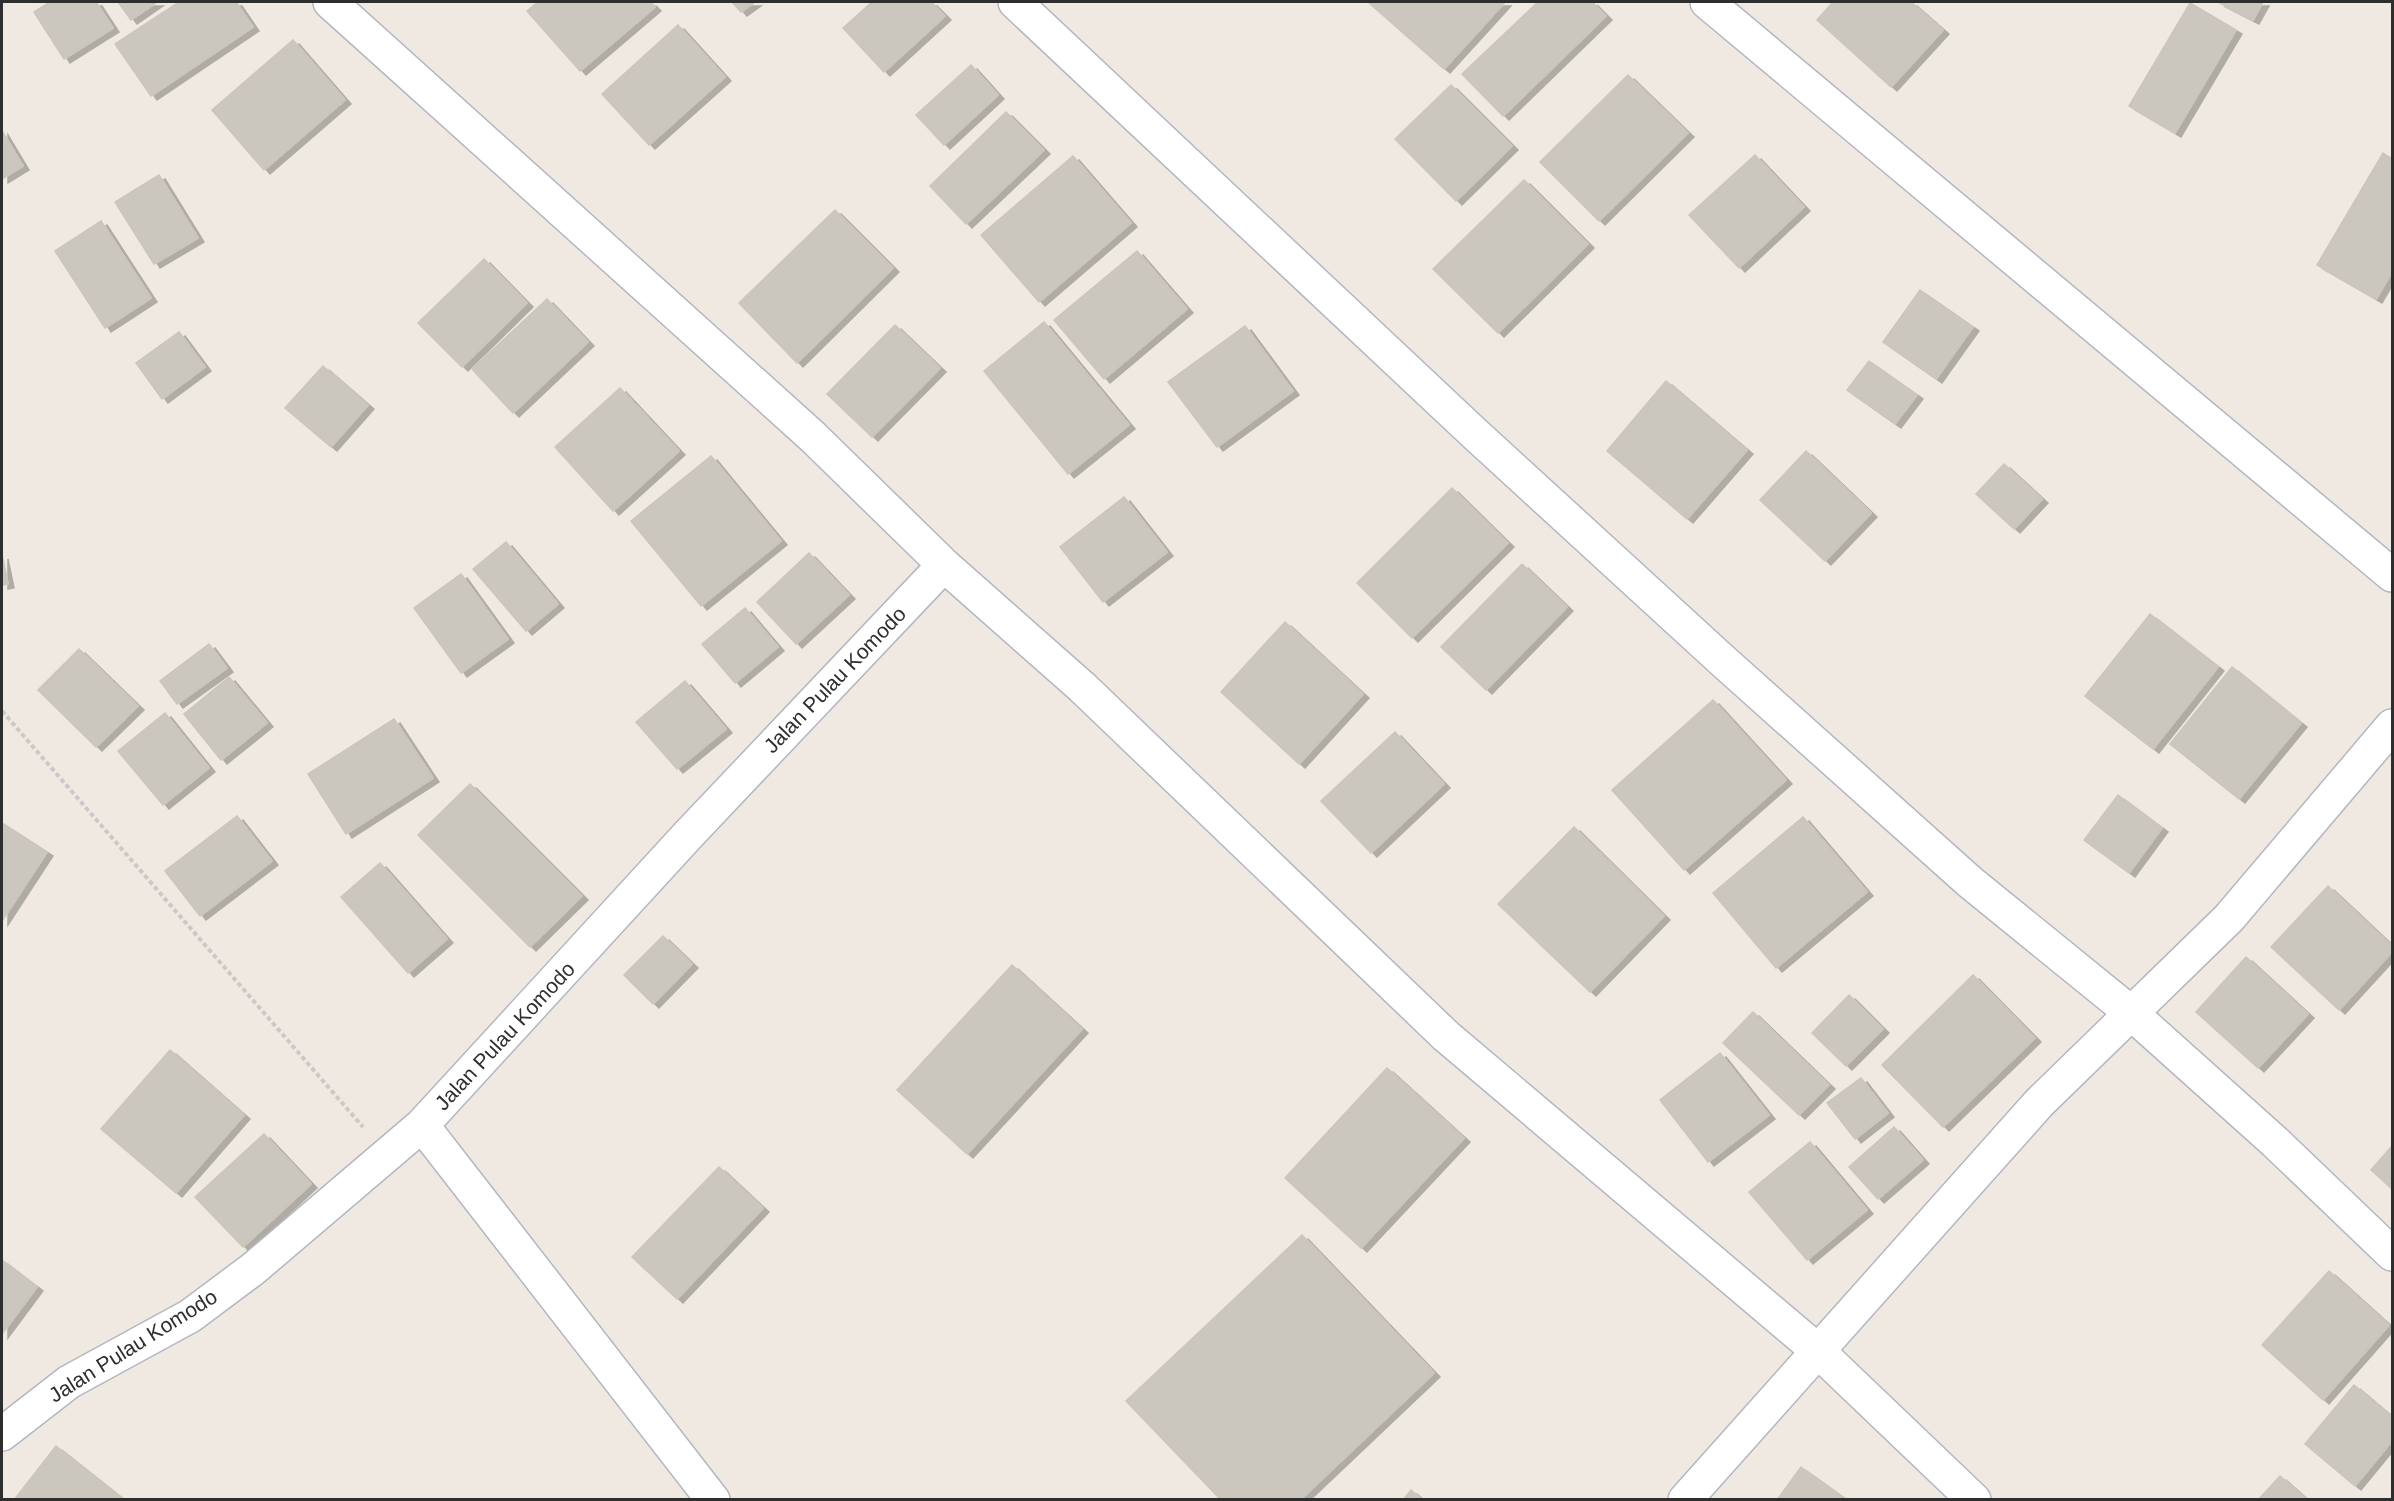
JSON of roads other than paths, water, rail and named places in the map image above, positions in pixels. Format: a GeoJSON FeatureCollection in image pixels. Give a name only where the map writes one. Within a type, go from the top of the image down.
{"type":"FeatureCollection","features":[{"type":"Feature","properties":{"kind":"street"},"geometry":{"type":"LineString","coordinates":[[330,2],[813,437],[944,565],[1082,687],[1446,1036],[1818,1351],[1974,1500]]}},
{"type":"Feature","properties":{"kind":"street"},"geometry":{"type":"LineString","coordinates":[[1015,2],[1465,424],[1722,661],[1970,882],[2130,1012],[2275,1142],[2392,1254]]}},
{"type":"Feature","properties":{"kind":"street"},"geometry":{"type":"LineString","coordinates":[[1707,2],[2392,575]]}},
{"type":"Feature","properties":{"kind":"street","name":"Jalan Pulau Komodo"},"geometry":{"type":"LineString","coordinates":[[5,1424],[69,1382],[190,1316],[253,1269],[422,1125],[688,834],[944,565]]}},
{"type":"Feature","properties":{"kind":"street"},"geometry":{"type":"LineString","coordinates":[[1685,1500],[2039,1103],[2229,918],[2392,726]]}},
{"type":"Feature","properties":{"kind":"street"},"geometry":{"type":"LineString","coordinates":[[422,1125],[713,1500]]}}]}
